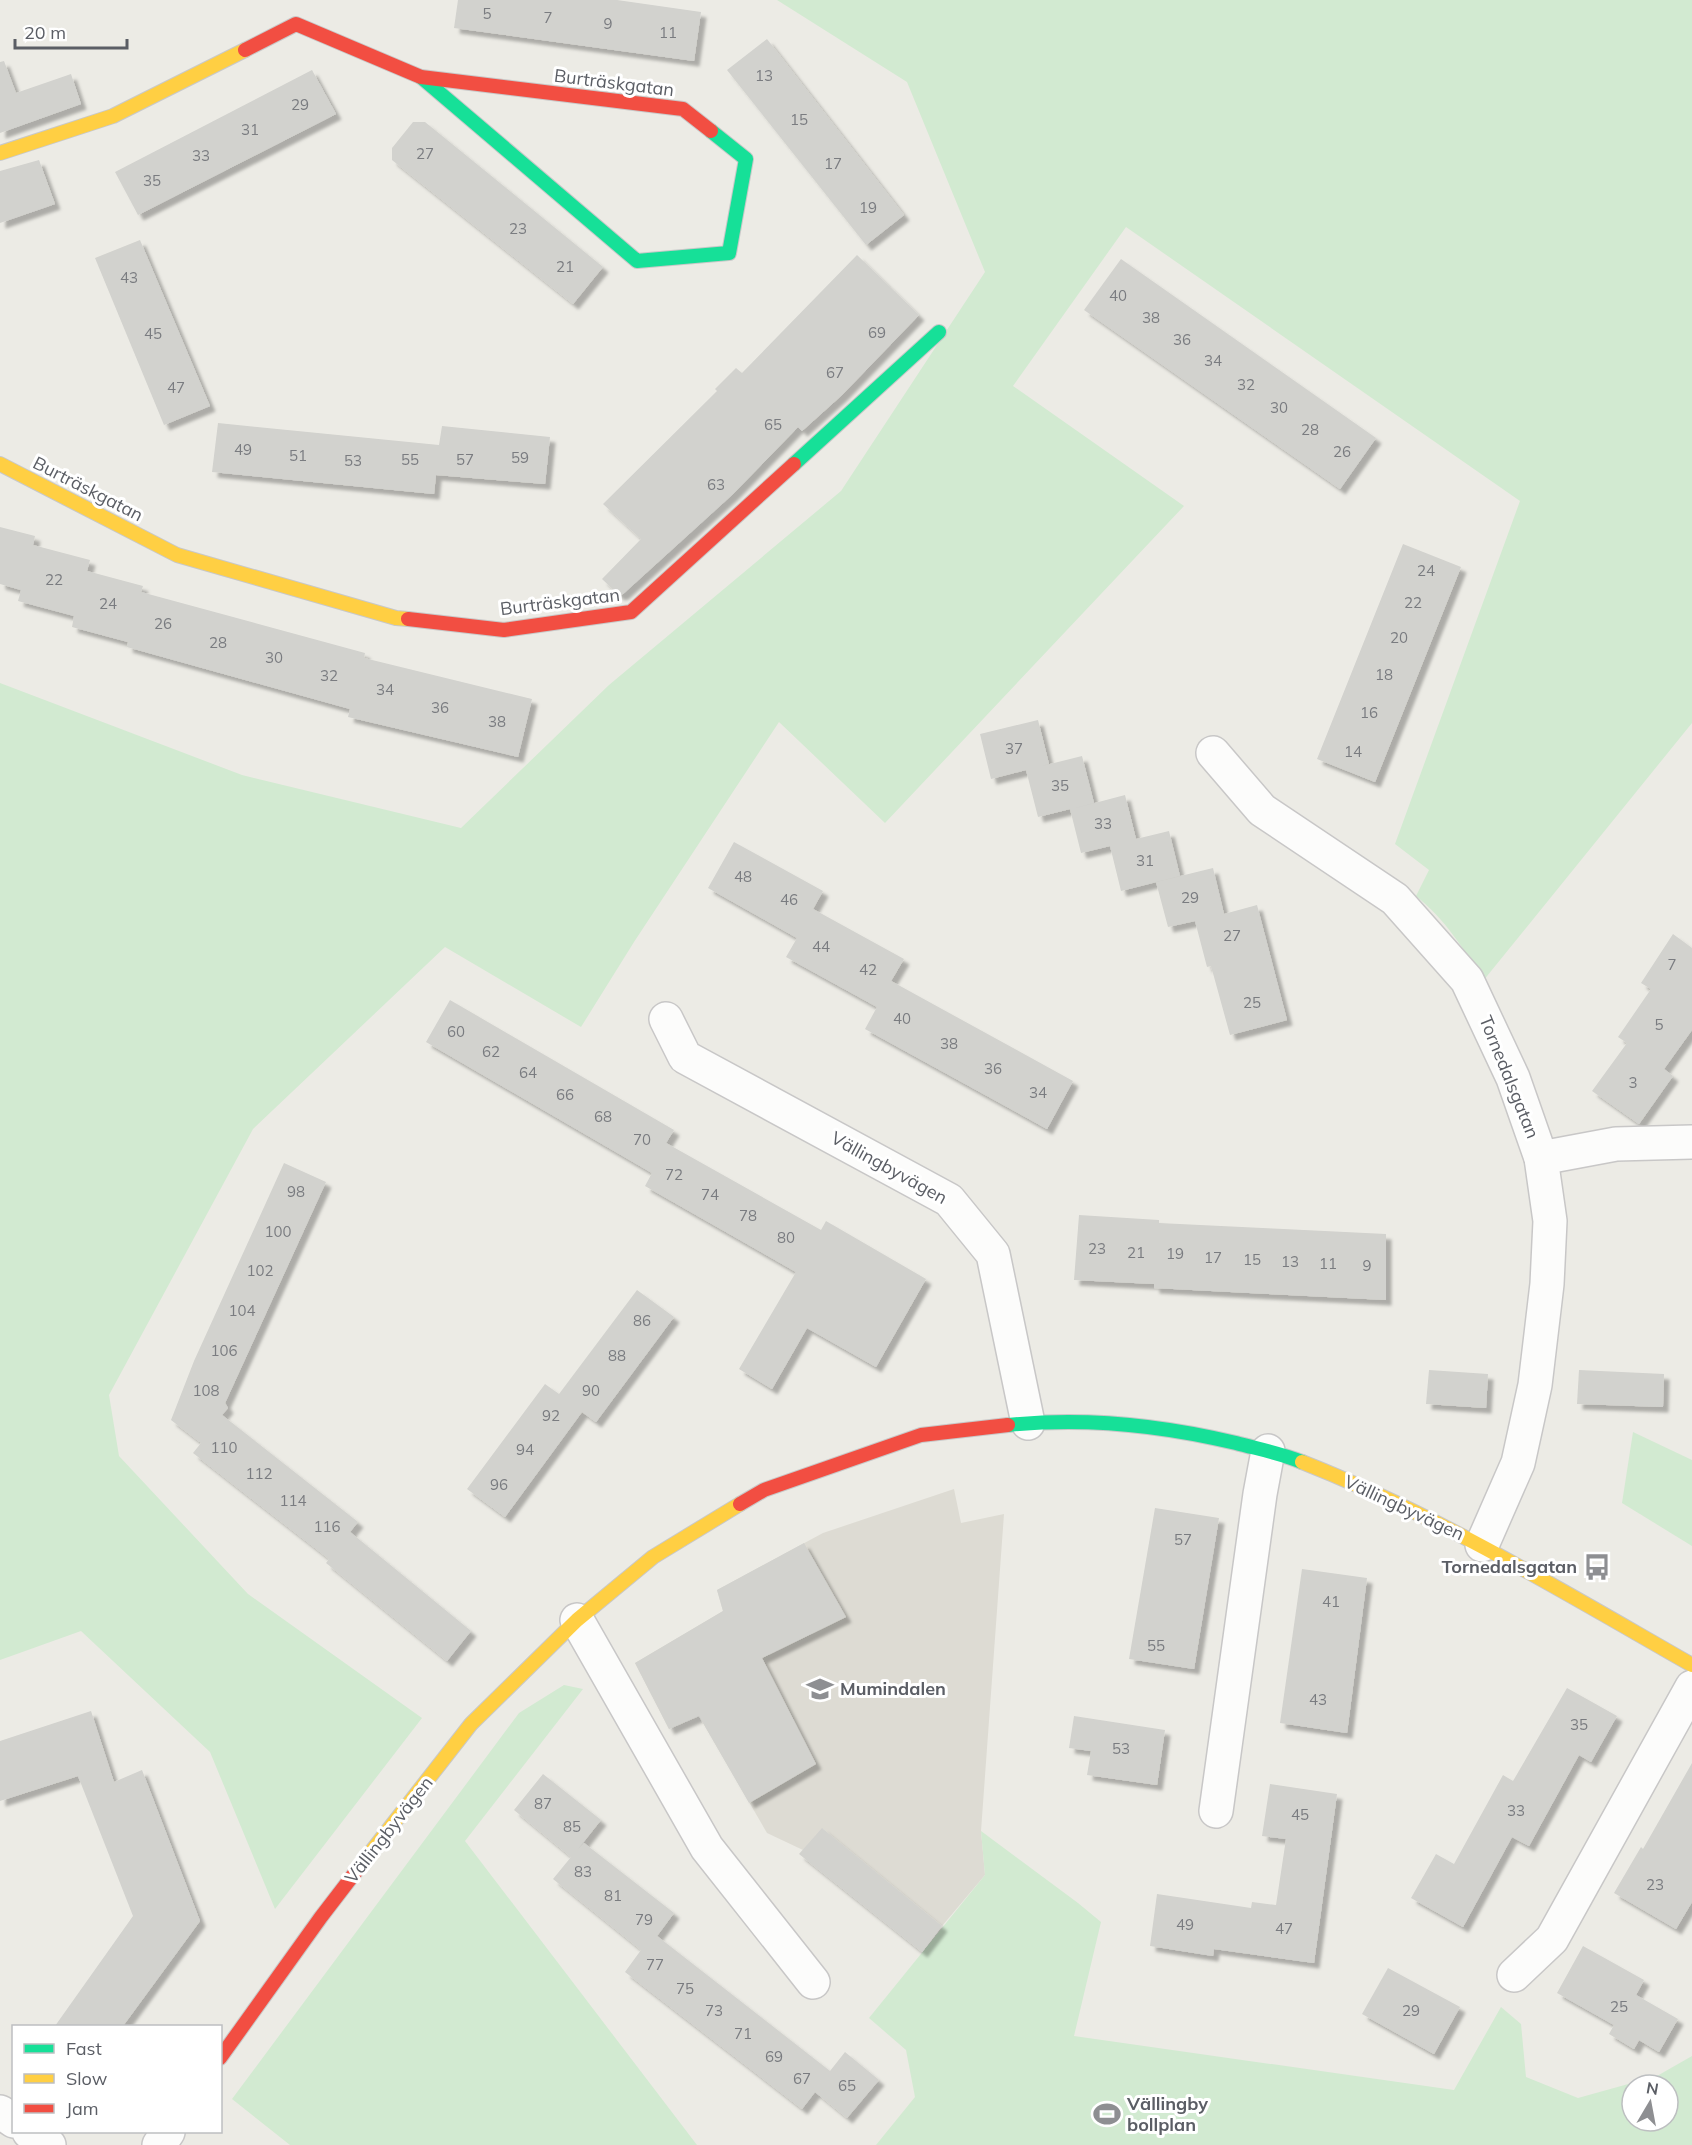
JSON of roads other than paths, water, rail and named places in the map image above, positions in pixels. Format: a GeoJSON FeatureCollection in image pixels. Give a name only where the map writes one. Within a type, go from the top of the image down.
{"type":"FeatureCollection","features":[{"type":"Feature","properties":{"kind":"street","name":"Burträskgatan"},"geometry":{"type":"LineString","coordinates":[[0,153],[113,117],[296,24],[421,77],[683,110],[746,159],[729,253],[637,261],[421,77]]}},
{"type":"Feature","properties":{"kind":"street","name":"Burträskgatan"},"geometry":{"type":"LineString","coordinates":[[0,464],[177,555],[396,618],[504,630],[632,612],[939,332]]}},
{"type":"Feature","properties":{"kind":"street","name":"Tornedalsgatan"},"geometry":{"type":"LineString","coordinates":[[1214,753],[1262,810],[1395,898],[1467,980],[1514,1078],[1541,1158],[1550,1221],[1547,1284],[1535,1385],[1518,1463],[1482,1545]]}},
{"type":"Feature","properties":{"kind":"street","name":"Vällingbyvägen"},"geometry":{"type":"LineString","coordinates":[[666,1020],[685,1057],[949,1200],[993,1254],[1028,1423]]}},
{"type":"Feature","properties":{"kind":"street"},"geometry":{"type":"LineString","coordinates":[[1541,1158],[1616,1144],[1692,1142]]}},
{"type":"Feature","properties":{"kind":"street","name":"Vällingbyvägen"},"geometry":{"type":"LineString","coordinates":[[222,2055],[321,1917],[471,1724],[577,1620],[653,1557],[764,1490],[921,1435],[1028,1423],[1107,1422],[1190,1432],[1268,1451],[1360,1485],[1482,1545],[1692,1665]]}},
{"type":"Feature","properties":{"kind":"street"},"geometry":{"type":"LineString","coordinates":[[1216,1811],[1268,1451]]}},
{"type":"Feature","properties":{"kind":"street"},"geometry":{"type":"LineString","coordinates":[[577,1620],[707,1848],[813,1982]]}},
{"type":"Feature","properties":{"kind":"street"},"geometry":{"type":"LineString","coordinates":[[1514,1975],[1552,1939],[1692,1687]]}},
{"type":"Feature","properties":{"kind":"street"},"geometry":{"type":"LineString","coordinates":[[31,2133],[49,2145]]}},
{"type":"Feature","properties":{"kind":"place","name":"Tornedalsgatan"},"geometry":{"type":"Point","coordinates":[1597,1567]}},
{"type":"Feature","properties":{"kind":"place","name":"Mumindalen"},"geometry":{"type":"Point","coordinates":[820,1689]}},
{"type":"Feature","properties":{"kind":"place","name":"Vällingby bollplan"},"geometry":{"type":"Point","coordinates":[1107,2114]}}]}
